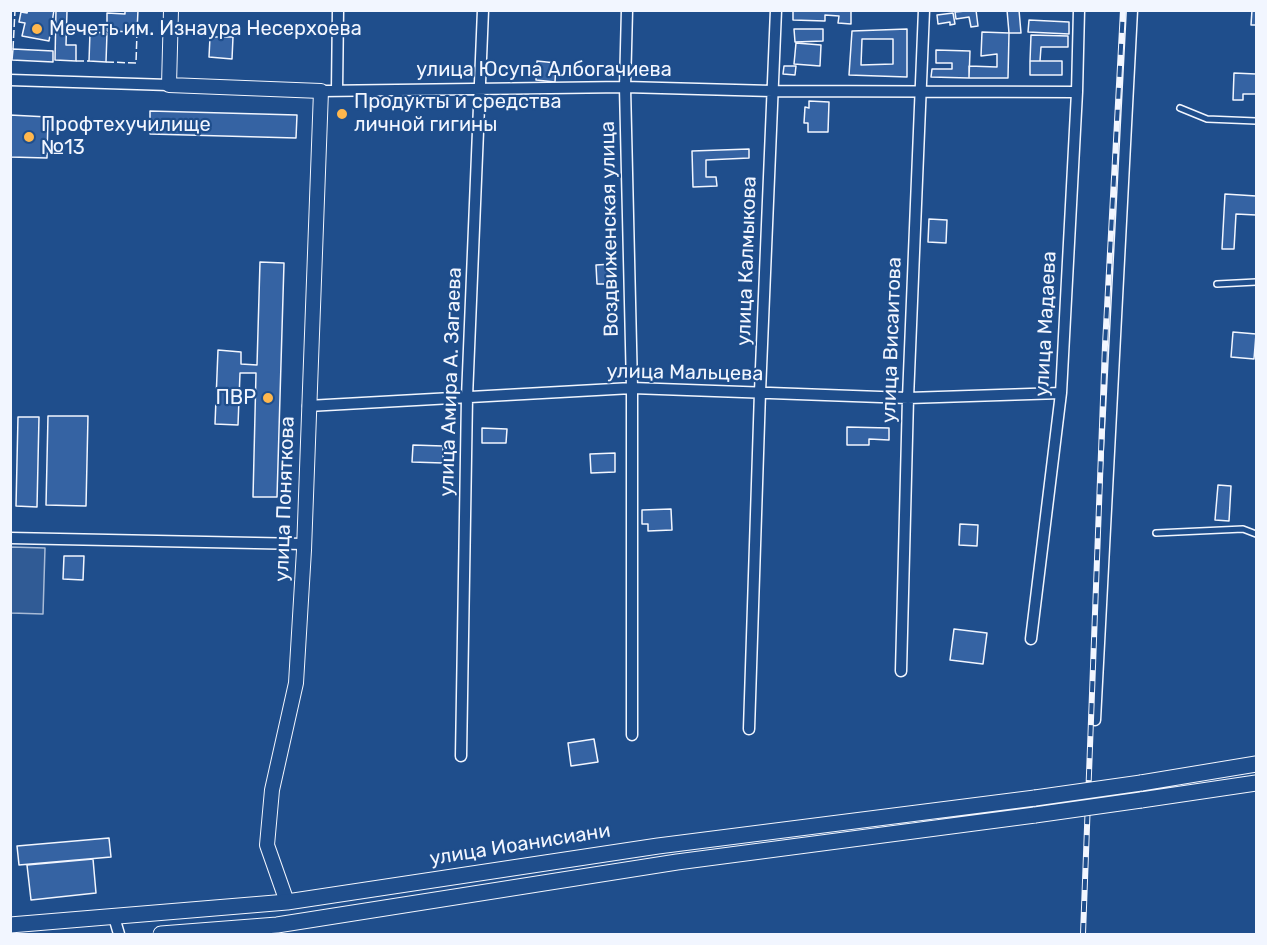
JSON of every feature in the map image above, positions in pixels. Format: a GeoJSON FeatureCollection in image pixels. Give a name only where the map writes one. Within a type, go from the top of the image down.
{"type":"FeatureCollection","features":[{"type":"Feature","properties":{"kind":"main road","name":"улица Иоанисиани"},"geometry":{"type":"LineString","coordinates":[[10,926],[286,902],[658,846],[1035,798],[1257,764]]}},
{"type":"Feature","properties":{"kind":"main road","name":"улица Иоанисиани"},"geometry":{"type":"LineString","coordinates":[[161,934],[277,925],[677,862],[1257,783]]}},
{"type":"Feature","properties":{"kind":"main road"},"geometry":{"type":"LineString","coordinates":[[277,925],[286,902],[305,920]]}},
{"type":"Feature","properties":{"kind":"street"},"geometry":{"type":"LineString","coordinates":[[169,85],[171,10]]}},
{"type":"Feature","properties":{"kind":"street"},"geometry":{"type":"LineString","coordinates":[[337,90],[338,10]]}},
{"type":"Feature","properties":{"kind":"street","name":"улица Амира А. Загаева"},"geometry":{"type":"LineString","coordinates":[[461,756],[467,397],[483,10]]}},
{"type":"Feature","properties":{"kind":"street","name":"Воздвиженская улица"},"geometry":{"type":"LineString","coordinates":[[627,10],[625,87],[632,388],[633,735]]}},
{"type":"Feature","properties":{"kind":"street","name":"улица Калмыкова"},"geometry":{"type":"LineString","coordinates":[[749,729],[776,10]]}},
{"type":"Feature","properties":{"kind":"street","name":"улица Висаитова"},"geometry":{"type":"LineString","coordinates":[[901,671],[908,398],[924,10]]}},
{"type":"Feature","properties":{"kind":"street","name":"улица Мадаева"},"geometry":{"type":"LineString","coordinates":[[1030,639],[1061,393],[1077,92],[1079,10]]}},
{"type":"Feature","properties":{"kind":"street"},"geometry":{"type":"LineString","coordinates":[[1095,720],[1132,10]]}},
{"type":"Feature","properties":{"kind":"street","name":"улица Юсупа Албогачиева"},"geometry":{"type":"LineString","coordinates":[[10,80],[321,91],[625,87],[772,91],[1077,92]]}},
{"type":"Feature","properties":{"kind":"street","name":"улица Поняткова"},"geometry":{"type":"LineString","coordinates":[[286,902],[267,845],[272,790],[296,683],[304,544],[321,91]]}},
{"type":"Feature","properties":{"kind":"street","name":"улица Мальцева"},"geometry":{"type":"LineString","coordinates":[[308,406],[632,388],[908,398],[1061,393]]}},
{"type":"Feature","properties":{"kind":"street"},"geometry":{"type":"LineString","coordinates":[[10,538],[304,544]]}},
{"type":"Feature","properties":{"kind":"street"},"geometry":{"type":"LineString","coordinates":[[114,916],[119,934]]}},
{"type":"Feature","properties":{"kind":"lane"},"geometry":{"type":"LineString","coordinates":[[1180,108],[1207,119],[1257,121]]}},
{"type":"Feature","properties":{"kind":"lane"},"geometry":{"type":"LineString","coordinates":[[1217,284],[1257,282]]}},
{"type":"Feature","properties":{"kind":"lane"},"geometry":{"type":"LineString","coordinates":[[1156,533],[1243,529],[1257,534]]}},
{"type":"Feature","properties":{"kind":"shaded area"},"geometry":{"type":"Polygon","coordinates":[[[11,547],[45,548],[43,614],[11,613],[11,547]]]}},
{"type":"Feature","properties":{"kind":"building","name":"Мечеть им. Изнаура Несерхоева"},"geometry":{"type":"Polygon","coordinates":[[[28,10],[54,10],[49,41],[22,36],[25,23],[19,22],[21,12],[27,13],[28,10]]]}},
{"type":"Feature","properties":{"kind":"building"},"geometry":{"type":"Polygon","coordinates":[[[56,10],[67,11],[66,45],[76,45],[76,61],[55,60],[56,10]]]}},
{"type":"Feature","properties":{"kind":"building"},"geometry":{"type":"Polygon","coordinates":[[[125,10],[138,10],[137,32],[107,31],[107,13],[125,14],[125,10]]]}},
{"type":"Feature","properties":{"kind":"building"},"geometry":{"type":"Polygon","coordinates":[[[793,10],[851,10],[851,24],[838,23],[839,16],[825,15],[825,21],[793,20],[793,10]]]}},
{"type":"Feature","properties":{"kind":"building"},"geometry":{"type":"Polygon","coordinates":[[[976,10],[978,26],[971,27],[969,17],[956,19],[955,12],[976,10]]]}},
{"type":"Feature","properties":{"kind":"building"},"geometry":{"type":"Polygon","coordinates":[[[1007,10],[1019,10],[1021,33],[1009,33],[1007,10]]]}},
{"type":"Feature","properties":{"kind":"building"},"geometry":{"type":"Polygon","coordinates":[[[1252,10],[1256,10],[1256,25],[1251,25],[1252,10]]]}},
{"type":"Feature","properties":{"kind":"building"},"geometry":{"type":"Polygon","coordinates":[[[953,13],[955,24],[950,25],[950,22],[938,24],[937,15],[953,13]]]}},
{"type":"Feature","properties":{"kind":"building"},"geometry":{"type":"Polygon","coordinates":[[[1029,20],[1069,22],[1069,34],[1028,32],[1029,20]]]}},
{"type":"Feature","properties":{"kind":"building"},"geometry":{"type":"Polygon","coordinates":[[[794,29],[823,29],[823,41],[795,42],[794,29]]]}},
{"type":"Feature","properties":{"kind":"building"},"geometry":{"type":"Polygon","coordinates":[[[907,29],[907,77],[849,75],[852,31],[907,29]],[[862,39],[861,65],[893,64],[893,39],[862,39]]]}},
{"type":"Feature","properties":{"kind":"building"},"geometry":{"type":"Polygon","coordinates":[[[90,32],[107,33],[106,62],[89,61],[90,32]]]}},
{"type":"Feature","properties":{"kind":"building"},"geometry":{"type":"Polygon","coordinates":[[[982,32],[1009,33],[1008,78],[969,78],[969,66],[997,67],[997,54],[981,56],[982,32]]]}},
{"type":"Feature","properties":{"kind":"building"},"geometry":{"type":"Polygon","coordinates":[[[1031,35],[1068,36],[1068,47],[1041,47],[1040,61],[1030,61],[1031,35]]]}},
{"type":"Feature","properties":{"kind":"building"},"geometry":{"type":"Polygon","coordinates":[[[210,37],[233,37],[232,59],[209,57],[210,37]]]}},
{"type":"Feature","properties":{"kind":"building"},"geometry":{"type":"Polygon","coordinates":[[[796,43],[821,45],[820,66],[794,64],[796,43]]]}},
{"type":"Feature","properties":{"kind":"building"},"geometry":{"type":"Polygon","coordinates":[[[13,49],[53,51],[53,62],[12,60],[13,49]]]}},
{"type":"Feature","properties":{"kind":"building"},"geometry":{"type":"Polygon","coordinates":[[[936,50],[970,51],[969,78],[931,77],[932,69],[952,69],[952,63],[936,63],[936,50]]]}},
{"type":"Feature","properties":{"kind":"building"},"geometry":{"type":"Polygon","coordinates":[[[537,61],[556,63],[555,82],[536,80],[537,61]]]}},
{"type":"Feature","properties":{"kind":"building"},"geometry":{"type":"Polygon","coordinates":[[[1030,61],[1062,61],[1062,75],[1030,75],[1030,61]]]}},
{"type":"Feature","properties":{"kind":"building"},"geometry":{"type":"Polygon","coordinates":[[[784,66],[796,66],[795,75],[783,74],[784,66]]]}},
{"type":"Feature","properties":{"kind":"building"},"geometry":{"type":"Polygon","coordinates":[[[1234,73],[1256,74],[1256,94],[1243,94],[1243,100],[1233,100],[1234,73]]]}},
{"type":"Feature","properties":{"kind":"building"},"geometry":{"type":"Polygon","coordinates":[[[809,101],[829,102],[828,132],[808,132],[808,123],[804,123],[805,107],[809,108],[809,101]]]}},
{"type":"Feature","properties":{"kind":"building"},"geometry":{"type":"Polygon","coordinates":[[[150,111],[297,115],[296,138],[150,134],[150,111]]]}},
{"type":"Feature","properties":{"kind":"building","name":"Профтехучилище №13"},"geometry":{"type":"Polygon","coordinates":[[[10,115],[48,117],[47,158],[10,157],[10,115]]]}},
{"type":"Feature","properties":{"kind":"building"},"geometry":{"type":"Polygon","coordinates":[[[749,149],[749,158],[706,160],[706,177],[716,177],[717,186],[693,187],[692,151],[749,149]]]}},
{"type":"Feature","properties":{"kind":"building"},"geometry":{"type":"Polygon","coordinates":[[[1225,194],[1256,196],[1256,215],[1236,214],[1234,249],[1222,249],[1225,194]]]}},
{"type":"Feature","properties":{"kind":"building"},"geometry":{"type":"Polygon","coordinates":[[[929,219],[947,220],[946,243],[928,242],[929,219]]]}},
{"type":"Feature","properties":{"kind":"building","name":"ПВР"},"geometry":{"type":"Polygon","coordinates":[[[260,262],[284,263],[277,497],[253,497],[256,373],[240,373],[238,425],[215,424],[218,350],[241,352],[241,364],[257,365],[260,262]]]}},
{"type":"Feature","properties":{"kind":"building"},"geometry":{"type":"Polygon","coordinates":[[[613,264],[613,284],[597,284],[596,265],[613,264]]]}},
{"type":"Feature","properties":{"kind":"building"},"geometry":{"type":"Polygon","coordinates":[[[1233,332],[1256,334],[1254,359],[1231,357],[1233,332]]]}},
{"type":"Feature","properties":{"kind":"building"},"geometry":{"type":"Polygon","coordinates":[[[48,416],[88,416],[86,506],[46,505],[48,416]]]}},
{"type":"Feature","properties":{"kind":"building"},"geometry":{"type":"Polygon","coordinates":[[[18,417],[39,417],[37,507],[16,506],[18,417]]]}},
{"type":"Feature","properties":{"kind":"building"},"geometry":{"type":"Polygon","coordinates":[[[847,427],[889,428],[889,440],[869,439],[869,445],[847,445],[847,427]]]}},
{"type":"Feature","properties":{"kind":"building"},"geometry":{"type":"Polygon","coordinates":[[[482,428],[507,429],[506,443],[482,443],[482,428]]]}},
{"type":"Feature","properties":{"kind":"building"},"geometry":{"type":"Polygon","coordinates":[[[413,445],[443,446],[443,463],[412,462],[413,445]]]}},
{"type":"Feature","properties":{"kind":"building"},"geometry":{"type":"Polygon","coordinates":[[[615,453],[615,472],[591,473],[590,454],[615,453]]]}},
{"type":"Feature","properties":{"kind":"building"},"geometry":{"type":"Polygon","coordinates":[[[1218,485],[1231,486],[1229,521],[1215,520],[1218,485]]]}},
{"type":"Feature","properties":{"kind":"building"},"geometry":{"type":"Polygon","coordinates":[[[671,509],[672,530],[648,531],[648,524],[642,524],[642,510],[671,509]]]}},
{"type":"Feature","properties":{"kind":"building"},"geometry":{"type":"Polygon","coordinates":[[[960,524],[978,525],[977,546],[959,545],[960,524]]]}},
{"type":"Feature","properties":{"kind":"building"},"geometry":{"type":"Polygon","coordinates":[[[64,556],[84,556],[83,580],[63,579],[64,556]]]}},
{"type":"Feature","properties":{"kind":"building"},"geometry":{"type":"Polygon","coordinates":[[[954,629],[987,633],[983,664],[950,660],[954,629]]]}},
{"type":"Feature","properties":{"kind":"building"},"geometry":{"type":"Polygon","coordinates":[[[594,739],[598,762],[571,766],[568,743],[594,739]]]}},
{"type":"Feature","properties":{"kind":"building"},"geometry":{"type":"Polygon","coordinates":[[[109,838],[111,857],[19,865],[17,846],[109,838]]]}},
{"type":"Feature","properties":{"kind":"building"},"geometry":{"type":"Polygon","coordinates":[[[93,859],[96,893],[31,900],[27,865],[93,859]]]}},
{"type":"Feature","properties":{"kind":"railway"},"geometry":{"type":"LineString","coordinates":[[1083,934],[1105,345],[1123,10]]}},
{"type":"Feature","properties":{"kind":"fence"},"geometry":{"type":"LineString","coordinates":[[13,49],[15,10]]}},
{"type":"Feature","properties":{"kind":"fence"},"geometry":{"type":"LineString","coordinates":[[106,62],[136,63],[137,32]]}},
{"type":"Feature","properties":{"kind":"fence"},"geometry":{"type":"LineString","coordinates":[[76,61],[89,61]]}},
{"type":"Feature","properties":{"kind":"place","name":"Мечеть им. Изнаура Несерхоева"},"geometry":{"type":"Point","coordinates":[37,29]}},
{"type":"Feature","properties":{"kind":"place","name":"Продукты и средства личной гигины"},"geometry":{"type":"Point","coordinates":[342,114]}},
{"type":"Feature","properties":{"kind":"place","name":"Профтехучилище №13"},"geometry":{"type":"Point","coordinates":[29,137]}},
{"type":"Feature","properties":{"kind":"place","name":"ПВР"},"geometry":{"type":"Point","coordinates":[268,398]}}]}
